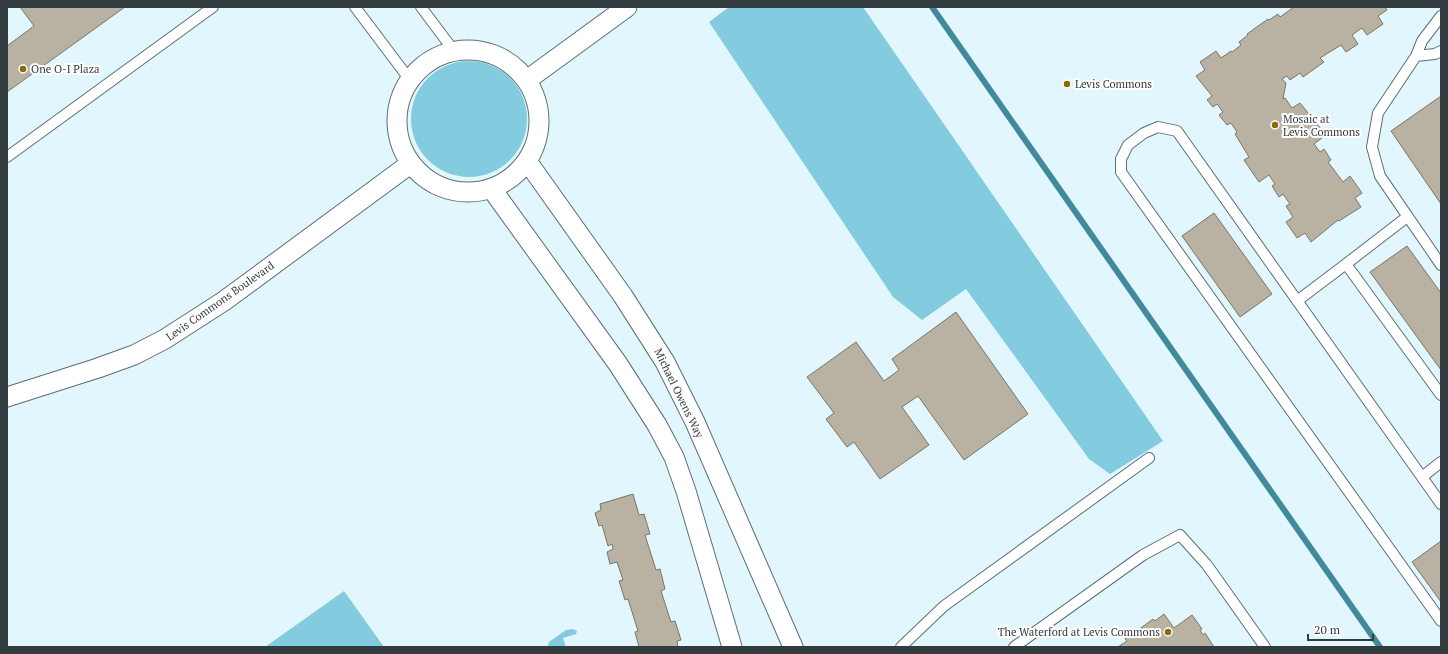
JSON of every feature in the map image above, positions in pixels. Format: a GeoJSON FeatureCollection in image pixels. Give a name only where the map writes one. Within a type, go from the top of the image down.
{"type":"FeatureCollection","features":[{"type":"Feature","properties":{"kind":"street"},"geometry":{"type":"LineString","coordinates":[[527,80],[627,7]]}},
{"type":"Feature","properties":{"kind":"street"},"geometry":{"type":"LineString","coordinates":[[473,50],[497,55],[518,69],[534,91],[540,112],[539,129],[535,147],[527,161],[516,174],[491,188],[474,192],[458,192],[444,188],[425,178],[410,164],[403,150],[398,132],[398,106],[410,80],[424,65],[443,54],[454,52],[473,50]]}},
{"type":"Feature","properties":{"kind":"street","name":"Michael Owens Way"},"geometry":{"type":"LineString","coordinates":[[527,161],[623,296],[665,362],[695,422],[793,647]]}},
{"type":"Feature","properties":{"kind":"street","name":"Levis Commons Boulevard"},"geometry":{"type":"LineString","coordinates":[[7,398],[112,363],[165,340],[224,301],[410,164]]}},
{"type":"Feature","properties":{"kind":"street"},"geometry":{"type":"LineString","coordinates":[[491,188],[618,364],[657,425],[674,456],[686,490],[732,647]]}},
{"type":"Feature","properties":{"kind":"lane"},"geometry":{"type":"LineString","coordinates":[[7,157],[213,7]]}},
{"type":"Feature","properties":{"kind":"lane"},"geometry":{"type":"LineString","coordinates":[[355,7],[410,80]]}},
{"type":"Feature","properties":{"kind":"lane"},"geometry":{"type":"LineString","coordinates":[[421,7],[454,52]]}},
{"type":"Feature","properties":{"kind":"lane"},"geometry":{"type":"LineString","coordinates":[[1441,16],[1422,41],[1416,56],[1378,113],[1372,147],[1380,176],[1441,265]]}},
{"type":"Feature","properties":{"kind":"lane"},"geometry":{"type":"LineString","coordinates":[[1416,56],[1435,54],[1441,51]]}},
{"type":"Feature","properties":{"kind":"lane"},"geometry":{"type":"LineString","coordinates":[[1441,504],[1177,131],[1158,127],[1144,133],[1128,145],[1121,158],[1121,172],[1441,621]]}},
{"type":"Feature","properties":{"kind":"lane"},"geometry":{"type":"LineString","coordinates":[[1297,301],[1407,217]]}},
{"type":"Feature","properties":{"kind":"lane"},"geometry":{"type":"LineString","coordinates":[[1346,264],[1441,394]]}},
{"type":"Feature","properties":{"kind":"lane"},"geometry":{"type":"LineString","coordinates":[[901,647],[944,606],[1149,458]]}},
{"type":"Feature","properties":{"kind":"lane"},"geometry":{"type":"LineString","coordinates":[[1422,477],[1441,462]]}},
{"type":"Feature","properties":{"kind":"lane"},"geometry":{"type":"LineString","coordinates":[[1014,647],[1143,555],[1180,535],[1207,565],[1265,647]]}},
{"type":"Feature","properties":{"kind":"shaded area"},"geometry":{"type":"Polygon","coordinates":[[[729,7],[863,7],[1163,441],[1110,474],[1089,459],[966,289],[922,320],[893,297],[709,22],[729,7]]]}},
{"type":"Feature","properties":{"kind":"shaded area"},"geometry":{"type":"Polygon","coordinates":[[[469,61],[480,62],[491,66],[510,78],[522,97],[526,108],[526,130],[522,141],[510,160],[491,172],[480,176],[469,177],[458,176],[447,172],[428,160],[416,141],[412,130],[411,119],[412,108],[416,97],[428,78],[447,66],[458,62],[469,61]]]}},
{"type":"Feature","properties":{"kind":"shaded area"},"geometry":{"type":"Polygon","coordinates":[[[344,591],[384,647],[265,647],[344,591]]]}},
{"type":"Feature","properties":{"kind":"shaded area"},"geometry":{"type":"Polygon","coordinates":[[[573,629],[577,631],[576,634],[563,638],[566,647],[550,647],[548,645],[549,642],[566,630],[573,629]]]}},
{"type":"Feature","properties":{"kind":"building","name":"One O-I Plaza"},"geometry":{"type":"Polygon","coordinates":[[[20,7],[125,7],[7,92],[7,46],[34,26],[20,7]]]}},
{"type":"Feature","properties":{"kind":"building","name":"Mosaic at Levis Commons"},"geometry":{"type":"Polygon","coordinates":[[[1294,7],[1385,7],[1387,10],[1378,16],[1383,24],[1367,35],[1362,28],[1352,35],[1358,44],[1346,52],[1341,45],[1320,58],[1324,62],[1303,77],[1300,73],[1290,80],[1287,76],[1282,79],[1286,83],[1283,99],[1285,98],[1292,108],[1300,103],[1326,135],[1314,144],[1320,152],[1324,149],[1331,160],[1328,162],[1343,182],[1350,176],[1362,193],[1355,198],[1361,207],[1339,221],[1338,220],[1311,242],[1305,233],[1297,238],[1286,222],[1293,217],[1286,206],[1290,204],[1283,194],[1279,197],[1272,186],[1275,184],[1269,175],[1259,182],[1244,160],[1249,157],[1235,134],[1237,132],[1231,123],[1227,125],[1219,115],[1223,112],[1217,104],[1213,107],[1207,100],[1212,96],[1196,76],[1205,70],[1200,62],[1216,51],[1221,58],[1231,51],[1232,52],[1241,45],[1239,42],[1248,35],[1247,34],[1268,19],[1269,20],[1278,14],[1280,17],[1294,7]]]}},
{"type":"Feature","properties":{"kind":"building"},"geometry":{"type":"Polygon","coordinates":[[[1441,96],[1441,204],[1391,131],[1441,96]]]}},
{"type":"Feature","properties":{"kind":"building"},"geometry":{"type":"Polygon","coordinates":[[[1214,213],[1272,294],[1240,317],[1182,236],[1214,213]]]}},
{"type":"Feature","properties":{"kind":"building"},"geometry":{"type":"Polygon","coordinates":[[[1407,246],[1441,293],[1441,370],[1370,272],[1407,246]]]}},
{"type":"Feature","properties":{"kind":"building"},"geometry":{"type":"Polygon","coordinates":[[[956,312],[1028,414],[964,460],[918,396],[902,407],[929,445],[880,479],[854,442],[847,447],[826,419],[834,413],[807,377],[856,342],[884,381],[899,370],[892,359],[956,312]]]}},
{"type":"Feature","properties":{"kind":"building"},"geometry":{"type":"Polygon","coordinates":[[[633,494],[639,515],[644,514],[650,534],[645,535],[656,570],[660,569],[665,589],[661,591],[671,622],[675,621],[681,640],[677,641],[678,647],[639,647],[635,632],[638,631],[628,599],[625,600],[619,581],[623,580],[617,562],[610,564],[607,552],[613,549],[612,544],[608,546],[602,525],[599,526],[595,513],[601,510],[600,504],[633,494]]]}},
{"type":"Feature","properties":{"kind":"building"},"geometry":{"type":"Polygon","coordinates":[[[1441,541],[1441,602],[1412,562],[1441,541]]]}},
{"type":"Feature","properties":{"kind":"building","name":"The Waterford at Levis Commons"},"geometry":{"type":"Polygon","coordinates":[[[1164,614],[1174,628],[1192,615],[1202,629],[1200,630],[1203,635],[1205,633],[1214,647],[1118,647],[1127,641],[1125,639],[1153,619],[1155,621],[1164,614]]]}},
{"type":"Feature","properties":{"kind":"waterway"},"geometry":{"type":"LineString","coordinates":[[932,7],[1380,647]]}},
{"type":"Feature","properties":{"kind":"place","name":"One O-I Plaza"},"geometry":{"type":"Point","coordinates":[23,69]}},
{"type":"Feature","properties":{"kind":"place","name":"Levis Commons"},"geometry":{"type":"Point","coordinates":[1067,84]}},
{"type":"Feature","properties":{"kind":"place","name":"Mosaic at Levis Commons"},"geometry":{"type":"Point","coordinates":[1275,125]}},
{"type":"Feature","properties":{"kind":"place","name":"The Waterford at Levis Commons"},"geometry":{"type":"Point","coordinates":[1168,632]}}]}
